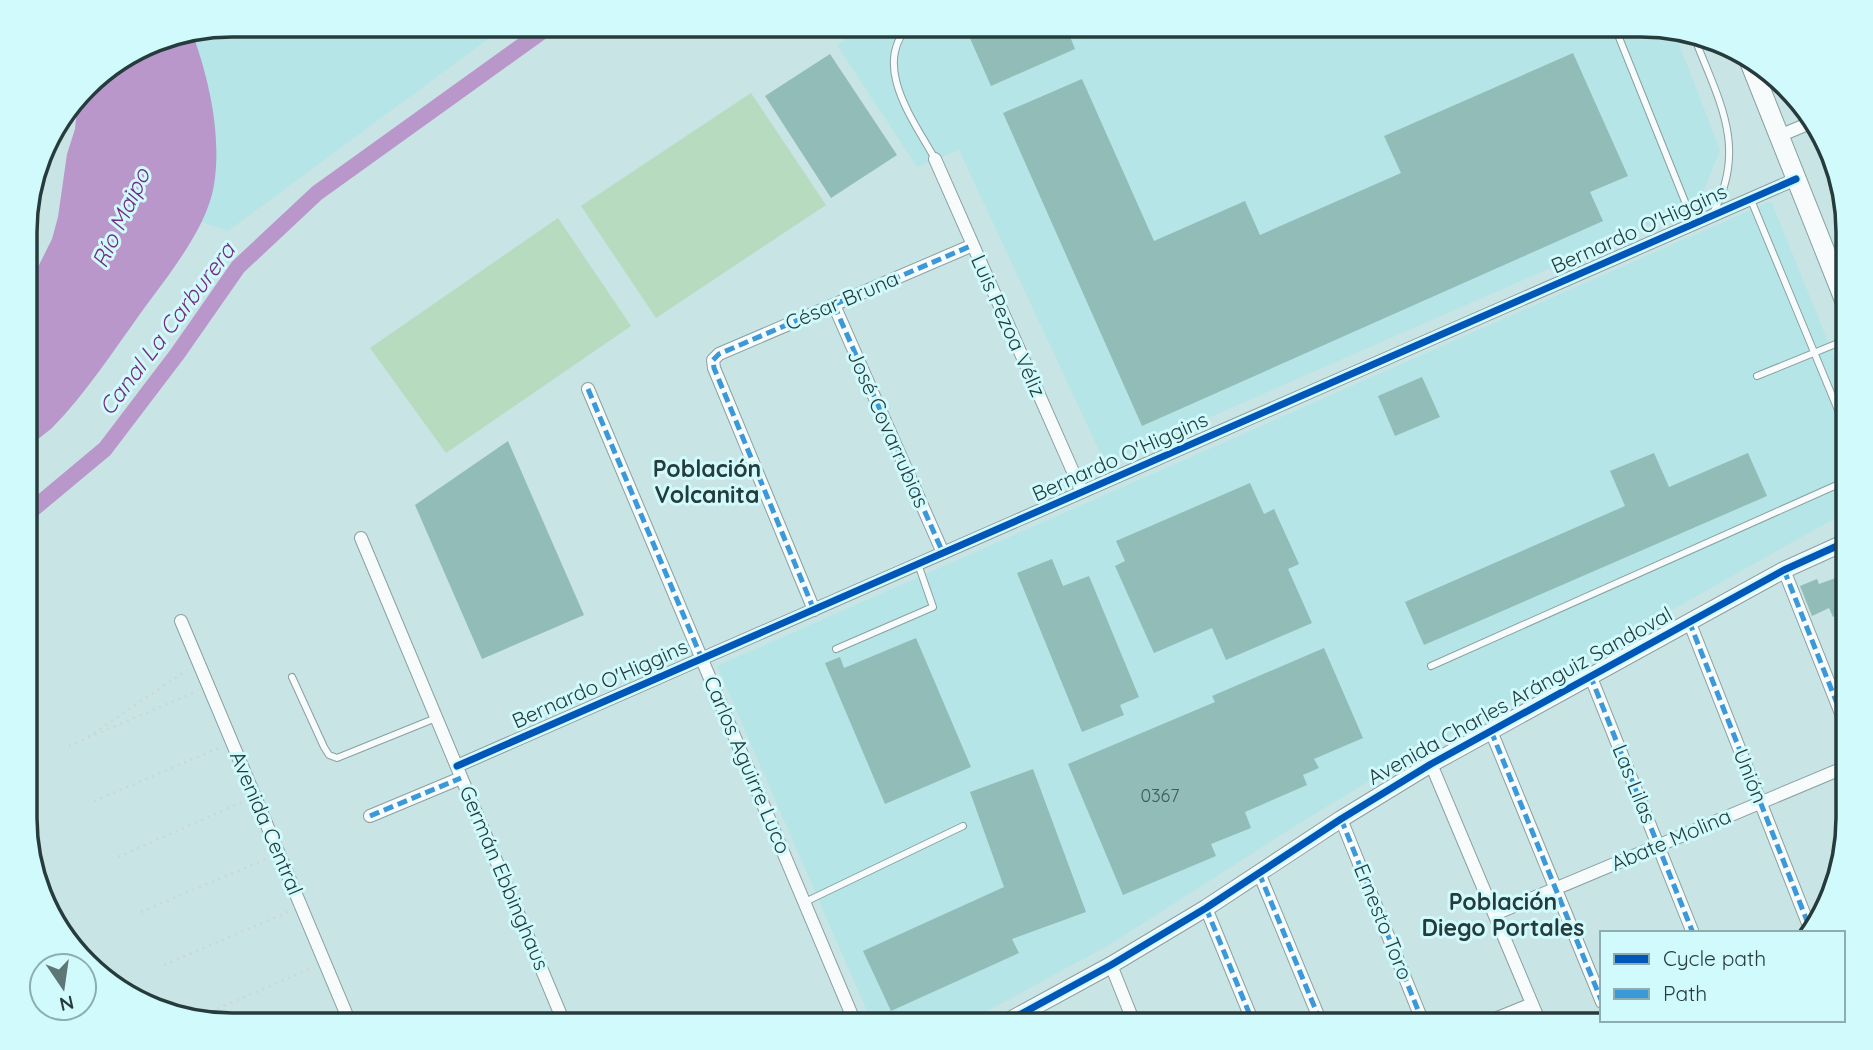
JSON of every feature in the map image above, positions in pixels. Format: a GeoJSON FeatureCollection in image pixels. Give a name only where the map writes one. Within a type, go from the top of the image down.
{"type":"FeatureCollection","features":[{"type":"Feature","properties":{"kind":"main road"},"geometry":{"type":"LineString","coordinates":[[1754,73],[1836,279]]}},
{"type":"Feature","properties":{"kind":"street"},"geometry":{"type":"LineString","coordinates":[[1779,136],[1804,126]]}},
{"type":"Feature","properties":{"kind":"street","name":"Luis Pezoa Véliz"},"geometry":{"type":"LineString","coordinates":[[935,159],[1082,492]]}},
{"type":"Feature","properties":{"kind":"street","name":"Bernardo O'Higgins"},"geometry":{"type":"LineString","coordinates":[[370,816],[702,659],[1796,179]]}},
{"type":"Feature","properties":{"kind":"street","name":"César Bruna"},"geometry":{"type":"LineString","coordinates":[[814,610],[713,360],[719,354],[972,245]]}},
{"type":"Feature","properties":{"kind":"street","name":"José Covarrubias"},"geometry":{"type":"LineString","coordinates":[[834,305],[943,553]]}},
{"type":"Feature","properties":{"kind":"street","name":"Carlos Aguirre Luco"},"geometry":{"type":"LineString","coordinates":[[588,388],[851,1013]]}},
{"type":"Feature","properties":{"kind":"street","name":"Germán Ebbinghaus"},"geometry":{"type":"LineString","coordinates":[[361,538],[560,1013]]}},
{"type":"Feature","properties":{"kind":"street","name":"Avenida Charles Aránguiz Sandoval"},"geometry":{"type":"LineString","coordinates":[[1023,1013],[1111,965],[1206,908],[1341,819],[1431,764],[1783,570],[1836,546]]}},
{"type":"Feature","properties":{"kind":"street"},"geometry":{"type":"LineString","coordinates":[[1783,570],[1836,701]]}},
{"type":"Feature","properties":{"kind":"street","name":"Avenida Central"},"geometry":{"type":"LineString","coordinates":[[181,621],[346,1013]]}},
{"type":"Feature","properties":{"kind":"street","name":"Unión"},"geometry":{"type":"LineString","coordinates":[[1689,621],[1807,921]]}},
{"type":"Feature","properties":{"kind":"street","name":"Las Lilas"},"geometry":{"type":"LineString","coordinates":[[1590,675],[1692,931]]}},
{"type":"Feature","properties":{"kind":"street"},"geometry":{"type":"LineString","coordinates":[[1491,731],[1600,997]]}},
{"type":"Feature","properties":{"kind":"street"},"geometry":{"type":"LineString","coordinates":[[1431,764],[1536,1013]]}},
{"type":"Feature","properties":{"kind":"street","name":"Abate Molina"},"geometry":{"type":"LineString","coordinates":[[1495,915],[1836,771]]}},
{"type":"Feature","properties":{"kind":"street","name":"Ernesto Toro"},"geometry":{"type":"LineString","coordinates":[[1341,819],[1419,1013]]}},
{"type":"Feature","properties":{"kind":"street"},"geometry":{"type":"LineString","coordinates":[[1259,873],[1317,1013]]}},
{"type":"Feature","properties":{"kind":"street"},"geometry":{"type":"LineString","coordinates":[[1206,908],[1249,1013]]}},
{"type":"Feature","properties":{"kind":"street"},"geometry":{"type":"LineString","coordinates":[[1111,965],[1130,1013]]}},
{"type":"Feature","properties":{"kind":"street"},"geometry":{"type":"LineString","coordinates":[[1510,1013],[1532,1004]]}},
{"type":"Feature","properties":{"kind":"lane"},"geometry":{"type":"LineString","coordinates":[[902,37],[896,49],[893,68],[898,91],[935,159]]}},
{"type":"Feature","properties":{"kind":"lane"},"geometry":{"type":"LineString","coordinates":[[1619,37],[1694,224]]}},
{"type":"Feature","properties":{"kind":"lane"},"geometry":{"type":"LineString","coordinates":[[1697,45],[1726,118],[1730,161],[1725,186],[1711,216]]}},
{"type":"Feature","properties":{"kind":"lane"},"geometry":{"type":"LineString","coordinates":[[1751,199],[1836,405]]}},
{"type":"Feature","properties":{"kind":"lane"},"geometry":{"type":"LineString","coordinates":[[1756,376],[1836,344]]}},
{"type":"Feature","properties":{"kind":"lane"},"geometry":{"type":"LineString","coordinates":[[1431,666],[1836,485]]}},
{"type":"Feature","properties":{"kind":"lane"},"geometry":{"type":"LineString","coordinates":[[836,649],[933,607],[918,564]]}},
{"type":"Feature","properties":{"kind":"lane"},"geometry":{"type":"LineString","coordinates":[[292,677],[324,747],[329,755],[337,758],[436,718]]}},
{"type":"Feature","properties":{"kind":"lane"},"geometry":{"type":"LineString","coordinates":[[805,902],[963,826]]}},
{"type":"Feature","properties":{"kind":"path"},"geometry":{"type":"LineString","coordinates":[[82,740],[187,669]]}},
{"type":"Feature","properties":{"kind":"path"},"geometry":{"type":"LineString","coordinates":[[69,746],[196,691]]}},
{"type":"Feature","properties":{"kind":"path"},"geometry":{"type":"LineString","coordinates":[[94,801],[220,748]]}},
{"type":"Feature","properties":{"kind":"path"},"geometry":{"type":"LineString","coordinates":[[118,857],[243,802]]}},
{"type":"Feature","properties":{"kind":"path"},"geometry":{"type":"LineString","coordinates":[[141,912],[267,859]]}},
{"type":"Feature","properties":{"kind":"path"},"geometry":{"type":"LineString","coordinates":[[164,965],[289,912]]}},
{"type":"Feature","properties":{"kind":"path"},"geometry":{"type":"LineString","coordinates":[[210,1012],[313,968]]}},
{"type":"Feature","properties":{"kind":"shaded area"},"geometry":{"type":"Polygon","coordinates":[[[491,37],[228,231],[201,222],[214,186],[216,153],[212,109],[195,40],[207,38],[491,37]]]}},
{"type":"Feature","properties":{"kind":"shaded area"},"geometry":{"type":"Polygon","coordinates":[[[849,37],[1666,38],[1677,40],[1720,150],[1699,203],[1105,463],[959,150],[917,167],[837,45],[849,37]]]}},
{"type":"Feature","properties":{"kind":"shaded area"},"geometry":{"type":"Polygon","coordinates":[[[1771,201],[1836,361],[1836,518],[1392,767],[1109,945],[984,1013],[868,1013],[717,666],[1771,201]]]}},
{"type":"Feature","properties":{"kind":"green space"},"geometry":{"type":"Polygon","coordinates":[[[751,93],[826,205],[656,318],[581,206],[751,93]]]}},
{"type":"Feature","properties":{"kind":"green space"},"geometry":{"type":"Polygon","coordinates":[[[558,218],[631,326],[446,453],[370,348],[558,218]]]}},
{"type":"Feature","properties":{"kind":"water","name":"Río Maipo"},"geometry":{"type":"Polygon","coordinates":[[[195,40],[209,88],[215,127],[216,166],[210,202],[194,236],[173,269],[87,387],[52,428],[37,440],[37,269],[52,239],[58,217],[67,154],[77,113],[113,77],[146,57],[195,40]]]}},
{"type":"Feature","properties":{"kind":"building"},"geometry":{"type":"Polygon","coordinates":[[[969,37],[1070,37],[1075,49],[991,86],[969,37]]]}},
{"type":"Feature","properties":{"kind":"building"},"geometry":{"type":"Polygon","coordinates":[[[1573,53],[1628,176],[1590,192],[1603,221],[1142,426],[1003,113],[1082,79],[1154,241],[1245,201],[1260,235],[1401,173],[1384,136],[1573,53]]]}},
{"type":"Feature","properties":{"kind":"building"},"geometry":{"type":"Polygon","coordinates":[[[830,54],[897,155],[831,198],[765,96],[830,54]]]}},
{"type":"Feature","properties":{"kind":"building"},"geometry":{"type":"Polygon","coordinates":[[[1422,377],[1440,417],[1395,436],[1378,396],[1422,377]]]}},
{"type":"Feature","properties":{"kind":"building"},"geometry":{"type":"Polygon","coordinates":[[[508,441],[584,615],[482,659],[415,505],[508,441]]]}},
{"type":"Feature","properties":{"kind":"building"},"geometry":{"type":"Polygon","coordinates":[[[1654,453],[1669,487],[1748,453],[1767,496],[1424,645],[1405,602],[1625,506],[1610,471],[1654,453]]]}},
{"type":"Feature","properties":{"kind":"building"},"geometry":{"type":"Polygon","coordinates":[[[1250,483],[1264,514],[1274,509],[1299,564],[1288,569],[1312,623],[1226,660],[1212,628],[1154,653],[1115,566],[1125,561],[1116,541],[1250,483]]]}},
{"type":"Feature","properties":{"kind":"building"},"geometry":{"type":"Polygon","coordinates":[[[1052,559],[1063,586],[1089,576],[1139,697],[1120,705],[1124,715],[1082,732],[1017,573],[1052,559]]]}},
{"type":"Feature","properties":{"kind":"building"},"geometry":{"type":"Polygon","coordinates":[[[1836,578],[1836,616],[1833,617],[1829,608],[1812,616],[1800,586],[1817,579],[1819,584],[1836,578]]]}},
{"type":"Feature","properties":{"kind":"building"},"geometry":{"type":"Polygon","coordinates":[[[916,638],[971,767],[885,804],[825,663],[840,657],[844,668],[916,638]]]}},
{"type":"Feature","properties":{"kind":"building"},"geometry":{"type":"Polygon","coordinates":[[[1324,648],[1363,738],[1314,759],[1319,768],[1303,775],[1307,785],[1245,812],[1251,828],[1211,844],[1216,856],[1123,895],[1068,764],[1215,702],[1212,696],[1324,648]]]}},
{"type":"Feature","properties":{"kind":"building"},"geometry":{"type":"Polygon","coordinates":[[[1033,769],[1086,912],[1012,939],[1019,953],[891,1011],[863,951],[1004,887],[970,792],[1033,769]]]}},
{"type":"Feature","properties":{"kind":"waterway","name":"Canal La Carburera"},"geometry":{"type":"LineString","coordinates":[[37,506],[105,449],[178,353],[238,267],[317,193],[534,37]]}},
{"type":"Feature","properties":{"kind":"marked path"},"geometry":{"type":"LineString","coordinates":[[814,610],[713,360],[719,354],[973,245]]}},
{"type":"Feature","properties":{"kind":"marked path"},"geometry":{"type":"LineString","coordinates":[[834,305],[943,553]]}},
{"type":"Feature","properties":{"kind":"marked path"},"geometry":{"type":"LineString","coordinates":[[588,389],[702,659]]}},
{"type":"Feature","properties":{"kind":"marked path"},"geometry":{"type":"LineString","coordinates":[[1784,570],[1836,701]]}},
{"type":"Feature","properties":{"kind":"marked path"},"geometry":{"type":"LineString","coordinates":[[1689,621],[1807,920]]}},
{"type":"Feature","properties":{"kind":"marked path"},"geometry":{"type":"LineString","coordinates":[[1590,675],[1692,931]]}},
{"type":"Feature","properties":{"kind":"marked path"},"geometry":{"type":"LineString","coordinates":[[1491,731],[1600,997]]}},
{"type":"Feature","properties":{"kind":"marked path"},"geometry":{"type":"LineString","coordinates":[[370,816],[461,778]]}},
{"type":"Feature","properties":{"kind":"marked path"},"geometry":{"type":"LineString","coordinates":[[1341,819],[1419,1013]]}},
{"type":"Feature","properties":{"kind":"marked path"},"geometry":{"type":"LineString","coordinates":[[1259,873],[1317,1013]]}},
{"type":"Feature","properties":{"kind":"marked path"},"geometry":{"type":"LineString","coordinates":[[1206,908],[1249,1013]]}},
{"type":"Feature","properties":{"kind":"cycle path"},"geometry":{"type":"LineString","coordinates":[[457,766],[1796,179]]}},
{"type":"Feature","properties":{"kind":"cycle path"},"geometry":{"type":"LineString","coordinates":[[1023,1013],[1111,965],[1206,908],[1341,819],[1431,764],[1784,570],[1836,546]]}},
{"type":"Feature","properties":{"kind":"district","name":"Población Volcanita"},"geometry":{"type":"Point","coordinates":[707,482]}},
{"type":"Feature","properties":{"kind":"district","name":"Población Diego Portales"},"geometry":{"type":"Point","coordinates":[1503,915]}}]}
